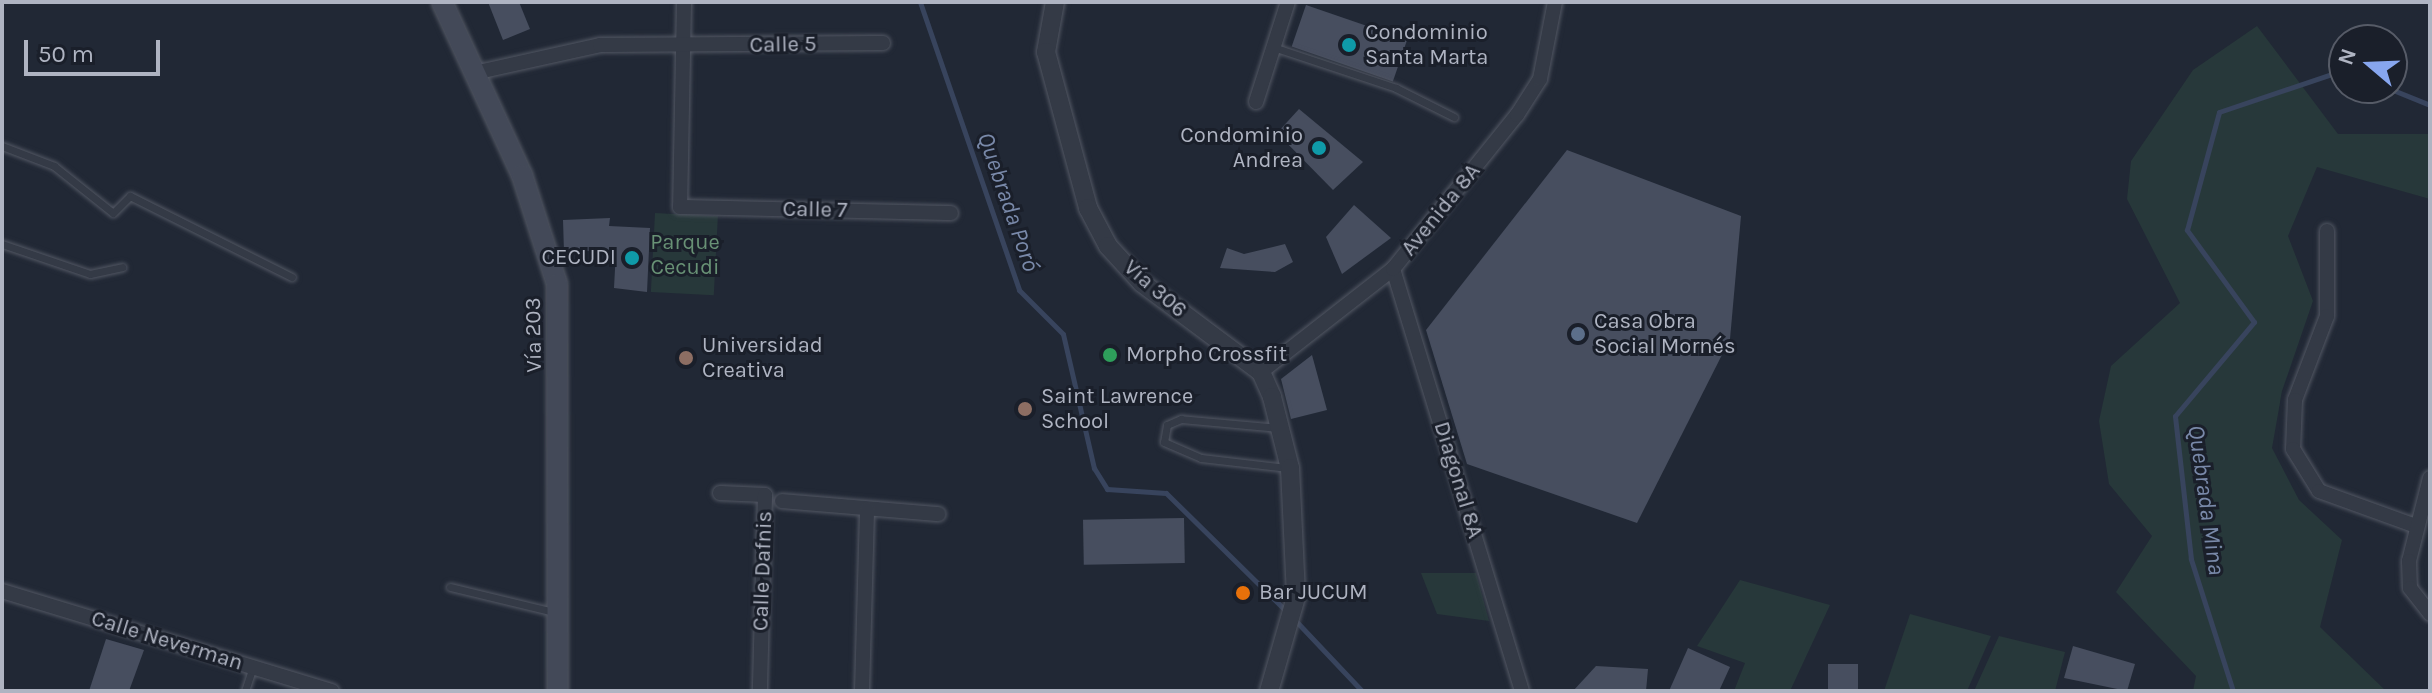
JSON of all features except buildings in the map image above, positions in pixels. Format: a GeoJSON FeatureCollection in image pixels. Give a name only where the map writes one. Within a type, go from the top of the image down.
{"type":"FeatureCollection","features":[{"type":"Feature","properties":{"kind":"main road","name":"Vía 203"},"geometry":{"type":"LineString","coordinates":[[442,2],[522,175],[557,284],[558,691]]}},
{"type":"Feature","properties":{"kind":"street"},"geometry":{"type":"LineString","coordinates":[[683,47],[684,2]]}},
{"type":"Feature","properties":{"kind":"street","name":"Vía 306"},"geometry":{"type":"LineString","coordinates":[[1055,2],[1046,52],[1088,208],[1108,246],[1142,283],[1261,372]]}},
{"type":"Feature","properties":{"kind":"street"},"geometry":{"type":"LineString","coordinates":[[1256,102],[1288,2]]}},
{"type":"Feature","properties":{"kind":"street","name":"Avenida 8A"},"geometry":{"type":"LineString","coordinates":[[1261,372],[1393,269],[1540,79],[1555,2]]}},
{"type":"Feature","properties":{"kind":"street","name":"Calle 5"},"geometry":{"type":"LineString","coordinates":[[474,73],[585,46],[883,43]]}},
{"type":"Feature","properties":{"kind":"street","name":"Calle 7"},"geometry":{"type":"LineString","coordinates":[[683,47],[680,207],[951,213]]}},
{"type":"Feature","properties":{"kind":"street"},"geometry":{"type":"LineString","coordinates":[[2327,231],[2327,316],[2295,400],[2293,449],[2319,491],[2413,525]]}},
{"type":"Feature","properties":{"kind":"street","name":"Diagonal 8A"},"geometry":{"type":"LineString","coordinates":[[1393,269],[1522,691]]}},
{"type":"Feature","properties":{"kind":"street"},"geometry":{"type":"LineString","coordinates":[[1261,372],[1281,429],[1290,468],[1296,597],[1291,632],[1269,691]]}},
{"type":"Feature","properties":{"kind":"street"},"geometry":{"type":"LineString","coordinates":[[2430,478],[2413,525],[2410,588],[2430,614]]}},
{"type":"Feature","properties":{"kind":"street","name":"Calle Dafnis"},"geometry":{"type":"LineString","coordinates":[[720,493],[765,495],[760,691]]}},
{"type":"Feature","properties":{"kind":"street"},"geometry":{"type":"LineString","coordinates":[[782,501],[938,514]]}},
{"type":"Feature","properties":{"kind":"street"},"geometry":{"type":"LineString","coordinates":[[862,691],[867,509]]}},
{"type":"Feature","properties":{"kind":"street","name":"Calle Neverman"},"geometry":{"type":"LineString","coordinates":[[2,591],[332,691]]}},
{"type":"Feature","properties":{"kind":"lane"},"geometry":{"type":"LineString","coordinates":[[1273,47],[1396,88],[1454,117]]}},
{"type":"Feature","properties":{"kind":"lane"},"geometry":{"type":"LineString","coordinates":[[2,146],[54,166],[113,213],[130,196],[292,277]]}},
{"type":"Feature","properties":{"kind":"lane"},"geometry":{"type":"LineString","coordinates":[[2,244],[90,274],[122,267]]}},
{"type":"Feature","properties":{"kind":"lane"},"geometry":{"type":"LineString","coordinates":[[1281,429],[1181,419],[1167,425],[1164,442],[1201,458],[1290,468]]}},
{"type":"Feature","properties":{"kind":"lane"},"geometry":{"type":"LineString","coordinates":[[450,587],[556,612]]}},
{"type":"Feature","properties":{"kind":"lane"},"geometry":{"type":"LineString","coordinates":[[245,691],[253,667]]}},
{"type":"Feature","properties":{"kind":"green space"},"geometry":{"type":"Polygon","coordinates":[[[2257,26],[2338,134],[2430,134],[2430,199],[2317,167],[2288,236],[2313,301],[2282,391],[2272,448],[2299,500],[2342,540],[2320,627],[2386,691],[2193,691],[2196,676],[2116,592],[2152,536],[2109,484],[2099,421],[2111,366],[2180,303],[2127,199],[2131,161],[2193,70],[2257,26]]]}},
{"type":"Feature","properties":{"kind":"green space","name":"Parque Cecudi"},"geometry":{"type":"Polygon","coordinates":[[[655,213],[718,216],[714,295],[651,292],[655,213]]]}},
{"type":"Feature","properties":{"kind":"green space"},"geometry":{"type":"Polygon","coordinates":[[[1421,573],[1476,573],[1489,621],[1437,614],[1421,573]]]}},
{"type":"Feature","properties":{"kind":"green space"},"geometry":{"type":"Polygon","coordinates":[[[1740,580],[1830,605],[1790,691],[1734,691],[1745,663],[1697,646],[1740,580]]]}},
{"type":"Feature","properties":{"kind":"green space"},"geometry":{"type":"Polygon","coordinates":[[[1910,614],[1991,636],[1967,691],[1884,691],[1910,614]]]}},
{"type":"Feature","properties":{"kind":"green space"},"geometry":{"type":"Polygon","coordinates":[[[1999,636],[2065,652],[2055,691],[1974,691],[1999,636]]]}},
{"type":"Feature","properties":{"kind":"waterway","name":"Quebrada Poró"},"geometry":{"type":"LineString","coordinates":[[920,2],[1019,290],[1063,334],[1094,468],[1107,489],[1166,493],[1287,612]]}},
{"type":"Feature","properties":{"kind":"waterway","name":"Quebrada Mina"},"geometry":{"type":"LineString","coordinates":[[2233,691],[2191,559],[2175,416],[2254,322],[2187,230],[2219,112],[2328,75]]}},
{"type":"Feature","properties":{"kind":"waterway","name":"Quebrada Mina"},"geometry":{"type":"LineString","coordinates":[[2408,96],[2430,105]]}},
{"type":"Feature","properties":{"kind":"waterway","name":"Quebrada Poró"},"geometry":{"type":"LineString","coordinates":[[1294,619],[1362,691]]}},
{"type":"Feature","properties":{"kind":"place","name":"Condominio Santa Marta"},"geometry":{"type":"Point","coordinates":[1349,45]}},
{"type":"Feature","properties":{"kind":"place","name":"Condominio Andrea"},"geometry":{"type":"Point","coordinates":[1319,148]}},
{"type":"Feature","properties":{"kind":"place","name":"CECUDI"},"geometry":{"type":"Point","coordinates":[632,258]}},
{"type":"Feature","properties":{"kind":"place","name":"Casa Obra Social Mornés"},"geometry":{"type":"Point","coordinates":[1578,334]}},
{"type":"Feature","properties":{"kind":"place","name":"Morpho Crossfit"},"geometry":{"type":"Point","coordinates":[1110,355]}},
{"type":"Feature","properties":{"kind":"place","name":"Universidad Creativa"},"geometry":{"type":"Point","coordinates":[686,358]}},
{"type":"Feature","properties":{"kind":"place","name":"Saint Lawrence School"},"geometry":{"type":"Point","coordinates":[1025,409]}},
{"type":"Feature","properties":{"kind":"place","name":"Bar JUCUM"},"geometry":{"type":"Point","coordinates":[1243,593]}}]}
